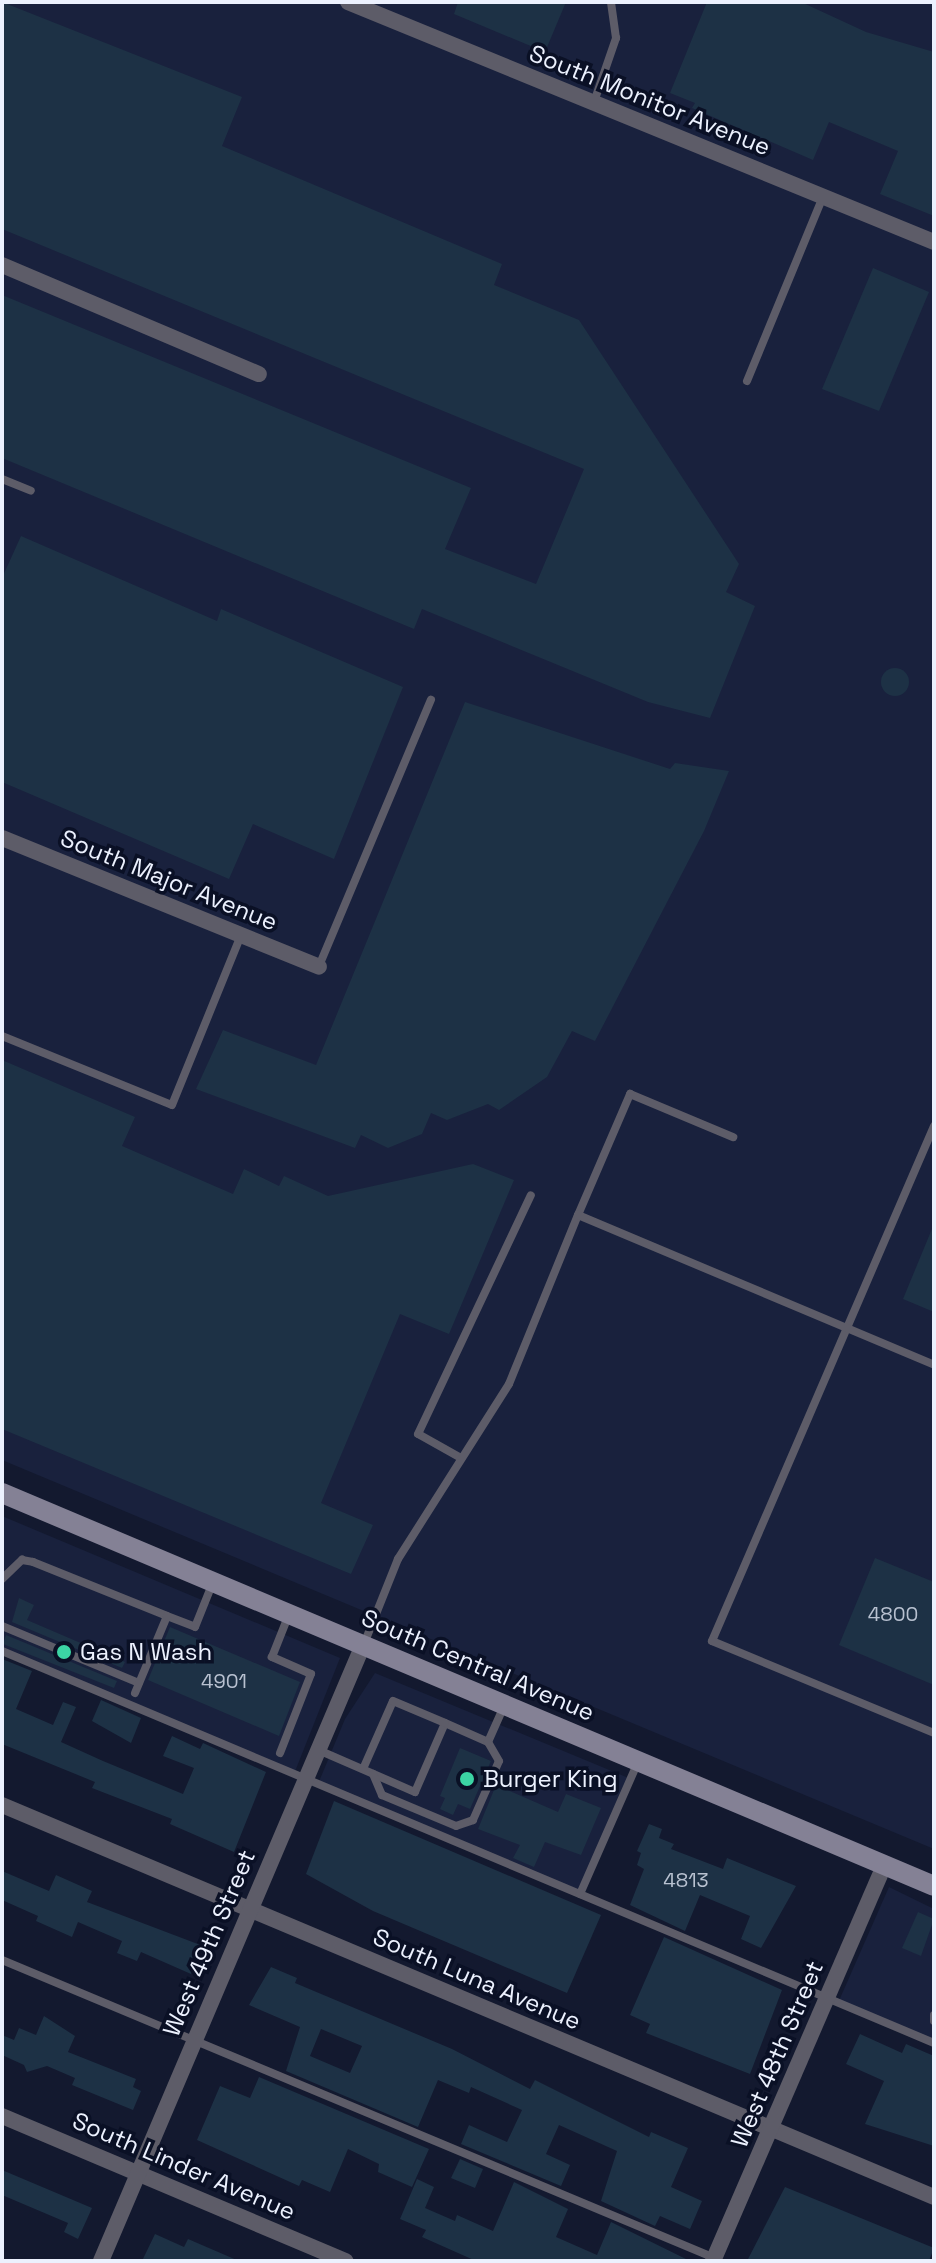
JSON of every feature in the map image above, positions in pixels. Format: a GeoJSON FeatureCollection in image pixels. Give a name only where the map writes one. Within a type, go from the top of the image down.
{"type":"FeatureCollection","features":[{"type":"Feature","properties":{"kind":"main road","name":"South Central Avenue"},"geometry":{"type":"LineString","coordinates":[[2,1493],[934,1886]]}},
{"type":"Feature","properties":{"kind":"street","name":"South Monitor Avenue"},"geometry":{"type":"LineString","coordinates":[[348,2],[934,242]]}},
{"type":"Feature","properties":{"kind":"street"},"geometry":{"type":"LineString","coordinates":[[2,265],[259,374]]}},
{"type":"Feature","properties":{"kind":"street","name":"South Major Avenue"},"geometry":{"type":"LineString","coordinates":[[2,838],[319,967]]}},
{"type":"Feature","properties":{"kind":"street","name":"West 49th Street"},"geometry":{"type":"LineString","coordinates":[[101,2261],[303,1778],[363,1645]]}},
{"type":"Feature","properties":{"kind":"street","name":"South Luna Avenue"},"geometry":{"type":"LineString","coordinates":[[2,1805],[934,2197]]}},
{"type":"Feature","properties":{"kind":"street","name":"West 48th Street"},"geometry":{"type":"LineString","coordinates":[[716,2260],[884,1865]]}},
{"type":"Feature","properties":{"kind":"street","name":"South Linder Avenue"},"geometry":{"type":"LineString","coordinates":[[2,2116],[346,2261]]}},
{"type":"Feature","properties":{"kind":"lane"},"geometry":{"type":"LineString","coordinates":[[594,103],[616,38],[611,2]]}},
{"type":"Feature","properties":{"kind":"lane"},"geometry":{"type":"LineString","coordinates":[[747,381],[823,197]]}},
{"type":"Feature","properties":{"kind":"lane"},"geometry":{"type":"LineString","coordinates":[[2,479],[31,491]]}},
{"type":"Feature","properties":{"kind":"lane"},"geometry":{"type":"LineString","coordinates":[[319,967],[431,700]]}},
{"type":"Feature","properties":{"kind":"lane"},"geometry":{"type":"LineString","coordinates":[[2,1036],[172,1105],[241,935]]}},
{"type":"Feature","properties":{"kind":"lane"},"geometry":{"type":"LineString","coordinates":[[363,1645],[398,1559],[509,1384],[630,1094],[733,1137]]}},
{"type":"Feature","properties":{"kind":"lane"},"geometry":{"type":"LineString","coordinates":[[934,1126],[712,1641],[934,1733]]}},
{"type":"Feature","properties":{"kind":"lane"},"geometry":{"type":"LineString","coordinates":[[461,1458],[418,1434],[531,1195]]}},
{"type":"Feature","properties":{"kind":"lane"},"geometry":{"type":"LineString","coordinates":[[578,1215],[934,1365]]}},
{"type":"Feature","properties":{"kind":"lane"},"geometry":{"type":"LineString","coordinates":[[2,1579],[22,1560],[33,1562],[195,1627],[213,1581]]}},
{"type":"Feature","properties":{"kind":"lane"},"geometry":{"type":"LineString","coordinates":[[280,1753],[311,1674],[272,1657],[289,1613]]}},
{"type":"Feature","properties":{"kind":"lane"},"geometry":{"type":"LineString","coordinates":[[135,1693],[167,1616]]}},
{"type":"Feature","properties":{"kind":"lane"},"geometry":{"type":"LineString","coordinates":[[2,1626],[139,1683]]}},
{"type":"Feature","properties":{"kind":"lane"},"geometry":{"type":"LineString","coordinates":[[2,1651],[934,2043]]}},
{"type":"Feature","properties":{"kind":"lane"},"geometry":{"type":"LineString","coordinates":[[363,1769],[393,1701],[488,1742],[499,1761],[473,1820],[456,1826],[382,1795],[373,1773]]}},
{"type":"Feature","properties":{"kind":"lane"},"geometry":{"type":"LineString","coordinates":[[488,1742],[505,1704]]}},
{"type":"Feature","properties":{"kind":"lane"},"geometry":{"type":"LineString","coordinates":[[316,1748],[415,1792],[445,1723]]}},
{"type":"Feature","properties":{"kind":"lane"},"geometry":{"type":"LineString","coordinates":[[580,1894],[638,1761]]}},
{"type":"Feature","properties":{"kind":"lane"},"geometry":{"type":"LineString","coordinates":[[2,1960],[716,2260]]}},
{"type":"Feature","properties":{"kind":"shaded area"},"geometry":{"type":"Polygon","coordinates":[[[2,2],[934,2],[934,1849],[2,1460],[2,2]]]}},
{"type":"Feature","properties":{"kind":"shaded area"},"geometry":{"type":"Polygon","coordinates":[[[2,1516],[340,1658],[294,1774],[2,1651],[2,1516]]]}},
{"type":"Feature","properties":{"kind":"shaded area"},"geometry":{"type":"Polygon","coordinates":[[[375,1673],[631,1779],[580,1894],[318,1784],[345,1719],[375,1673]]]}},
{"type":"Feature","properties":{"kind":"shaded area"},"geometry":{"type":"Polygon","coordinates":[[[889,1887],[934,1909],[934,2043],[838,2003],[889,1887]]]}},
{"type":"Feature","properties":{"kind":"building"},"geometry":{"type":"Polygon","coordinates":[[[2,2],[242,97],[222,146],[502,264],[494,285],[579,320],[739,564],[726,592],[755,606],[710,718],[648,702],[422,609],[414,629],[2,458],[2,295],[471,488],[445,549],[536,584],[584,469],[2,229],[2,2]]]}},
{"type":"Feature","properties":{"kind":"building"},"geometry":{"type":"Polygon","coordinates":[[[458,2],[566,2],[545,52],[454,14],[458,2]]]}},
{"type":"Feature","properties":{"kind":"building"},"geometry":{"type":"Polygon","coordinates":[[[707,2],[801,2],[866,32],[934,52],[934,216],[880,194],[898,151],[829,122],[813,160],[692,108],[695,103],[670,93],[707,2]]]}},
{"type":"Feature","properties":{"kind":"building"},"geometry":{"type":"Polygon","coordinates":[[[873,268],[929,292],[879,411],[822,389],[873,268]]]}},
{"type":"Feature","properties":{"kind":"building"},"geometry":{"type":"Polygon","coordinates":[[[21,536],[217,621],[221,609],[403,687],[334,859],[253,824],[229,879],[2,782],[2,578],[21,536]]]}},
{"type":"Feature","properties":{"kind":"building"},"geometry":{"type":"Polygon","coordinates":[[[895,668],[905,672],[909,682],[905,692],[895,696],[885,692],[881,682],[885,672],[895,668]]]}},
{"type":"Feature","properties":{"kind":"building"},"geometry":{"type":"Polygon","coordinates":[[[465,702],[670,769],[675,763],[729,771],[704,831],[595,1041],[572,1031],[547,1077],[499,1110],[488,1104],[447,1120],[431,1113],[422,1134],[388,1148],[361,1135],[355,1148],[196,1089],[223,1030],[316,1065],[465,702]]]}},
{"type":"Feature","properties":{"kind":"building"},"geometry":{"type":"Polygon","coordinates":[[[2,1060],[135,1117],[122,1146],[233,1194],[244,1169],[279,1186],[284,1176],[328,1196],[473,1164],[514,1180],[449,1334],[400,1314],[321,1503],[373,1525],[351,1574],[2,1429],[2,1060]]]}},
{"type":"Feature","properties":{"kind":"building"},"geometry":{"type":"Polygon","coordinates":[[[934,1224],[934,1312],[903,1299],[934,1224]]]}},
{"type":"Feature","properties":{"kind":"building"},"geometry":{"type":"Polygon","coordinates":[[[875,1558],[934,1582],[934,1685],[839,1645],[875,1558]]]}},
{"type":"Feature","properties":{"kind":"building"},"geometry":{"type":"Polygon","coordinates":[[[19,1598],[34,1605],[27,1620],[125,1662],[122,1668],[12,1622],[19,1598]]]}},
{"type":"Feature","properties":{"kind":"building","name":"Gas N Wash"},"geometry":{"type":"Polygon","coordinates":[[[170,1627],[300,1682],[279,1736],[148,1680],[170,1627]]]}},
{"type":"Feature","properties":{"kind":"building"},"geometry":{"type":"Polygon","coordinates":[[[6,1635],[117,1681],[114,1688],[3,1644],[6,1635]]]}},
{"type":"Feature","properties":{"kind":"building"},"geometry":{"type":"Polygon","coordinates":[[[2,1659],[32,1671],[16,1709],[53,1725],[63,1702],[76,1707],[61,1742],[103,1761],[183,1794],[194,1768],[163,1756],[172,1736],[200,1749],[203,1743],[266,1772],[234,1852],[170,1824],[172,1819],[92,1788],[95,1782],[2,1744],[2,1659]]]}},
{"type":"Feature","properties":{"kind":"building"},"geometry":{"type":"Polygon","coordinates":[[[101,1700],[141,1718],[131,1743],[92,1721],[101,1700]]]}},
{"type":"Feature","properties":{"kind":"building","name":"Burger King"},"geometry":{"type":"Polygon","coordinates":[[[460,1748],[491,1761],[470,1809],[458,1804],[453,1815],[440,1809],[445,1798],[440,1796],[460,1748]]]}},
{"type":"Feature","properties":{"kind":"building"},"geometry":{"type":"Polygon","coordinates":[[[496,1785],[558,1812],[566,1794],[601,1808],[581,1855],[545,1842],[534,1867],[513,1858],[520,1845],[478,1829],[496,1785]]]}},
{"type":"Feature","properties":{"kind":"building"},"geometry":{"type":"Polygon","coordinates":[[[334,1801],[601,1915],[567,1993],[373,1911],[306,1874],[334,1801]]]}},
{"type":"Feature","properties":{"kind":"building"},"geometry":{"type":"Polygon","coordinates":[[[649,1824],[662,1829],[659,1838],[674,1844],[671,1849],[723,1869],[727,1858],[796,1886],[761,1948],[741,1939],[750,1916],[700,1895],[685,1931],[630,1905],[644,1869],[637,1865],[641,1853],[637,1851],[649,1824]]]}},
{"type":"Feature","properties":{"kind":"building"},"geometry":{"type":"Polygon","coordinates":[[[2,1871],[49,1891],[56,1875],[92,1891],[87,1902],[203,1946],[191,1974],[141,1952],[137,1961],[117,1953],[122,1941],[78,1922],[72,1937],[36,1921],[38,1916],[2,1900],[2,1871]]]}},
{"type":"Feature","properties":{"kind":"building"},"geometry":{"type":"Polygon","coordinates":[[[918,1912],[934,1919],[921,1956],[902,1948],[918,1912]]]}},
{"type":"Feature","properties":{"kind":"building"},"geometry":{"type":"Polygon","coordinates":[[[664,1937],[782,1990],[750,2074],[646,2033],[650,2024],[630,2015],[664,1937]]]}},
{"type":"Feature","properties":{"kind":"building"},"geometry":{"type":"Polygon","coordinates":[[[271,1967],[297,1978],[295,1983],[452,2049],[530,2089],[535,2080],[649,2137],[651,2132],[688,2148],[671,2187],[702,2201],[690,2229],[660,2216],[655,2226],[601,2201],[617,2151],[559,2125],[546,2154],[570,2165],[561,2186],[461,2144],[469,2125],[507,2142],[522,2110],[471,2087],[469,2093],[438,2080],[418,2127],[286,2071],[300,2027],[249,2005],[271,1967]],[[321,2029],[310,2056],[350,2073],[362,2046],[321,2029]]]}},
{"type":"Feature","properties":{"kind":"building"},"geometry":{"type":"Polygon","coordinates":[[[44,2016],[75,2036],[68,2052],[136,2079],[133,2087],[141,2091],[133,2110],[72,2085],[75,2078],[47,2066],[27,2072],[24,2065],[2,2055],[2,2035],[14,2040],[19,2028],[36,2035],[44,2016]]]}},
{"type":"Feature","properties":{"kind":"building"},"geometry":{"type":"Polygon","coordinates":[[[860,2034],[902,2053],[906,2044],[934,2056],[934,2146],[865,2124],[884,2081],[846,2064],[860,2034]]]}},
{"type":"Feature","properties":{"kind":"building"},"geometry":{"type":"Polygon","coordinates":[[[259,2077],[429,2149],[412,2187],[378,2172],[379,2164],[348,2149],[330,2192],[302,2180],[299,2186],[197,2140],[220,2086],[250,2098],[259,2077]]]}},
{"type":"Feature","properties":{"kind":"building"},"geometry":{"type":"Polygon","coordinates":[[[460,2159],[483,2169],[475,2188],[451,2178],[460,2159]]]}},
{"type":"Feature","properties":{"kind":"building"},"geometry":{"type":"Polygon","coordinates":[[[2,2170],[92,2208],[78,2239],[64,2232],[68,2223],[2,2195],[2,2170]]]}},
{"type":"Feature","properties":{"kind":"building"},"geometry":{"type":"Polygon","coordinates":[[[417,2179],[434,2187],[425,2208],[455,2221],[457,2215],[493,2231],[514,2182],[568,2209],[556,2237],[597,2255],[611,2222],[690,2261],[476,2261],[422,2237],[426,2230],[400,2219],[417,2179]]]}},
{"type":"Feature","properties":{"kind":"building"},"geometry":{"type":"Polygon","coordinates":[[[785,2187],[934,2248],[929,2261],[747,2261],[785,2187]]]}},
{"type":"Feature","properties":{"kind":"building"},"geometry":{"type":"Polygon","coordinates":[[[155,2234],[184,2247],[188,2239],[239,2261],[142,2261],[155,2234]]]}},
{"type":"Feature","properties":{"kind":"place","name":"Gas N Wash"},"geometry":{"type":"Point","coordinates":[64,1652]}},
{"type":"Feature","properties":{"kind":"place","name":"Burger King"},"geometry":{"type":"Point","coordinates":[467,1779]}}]}
